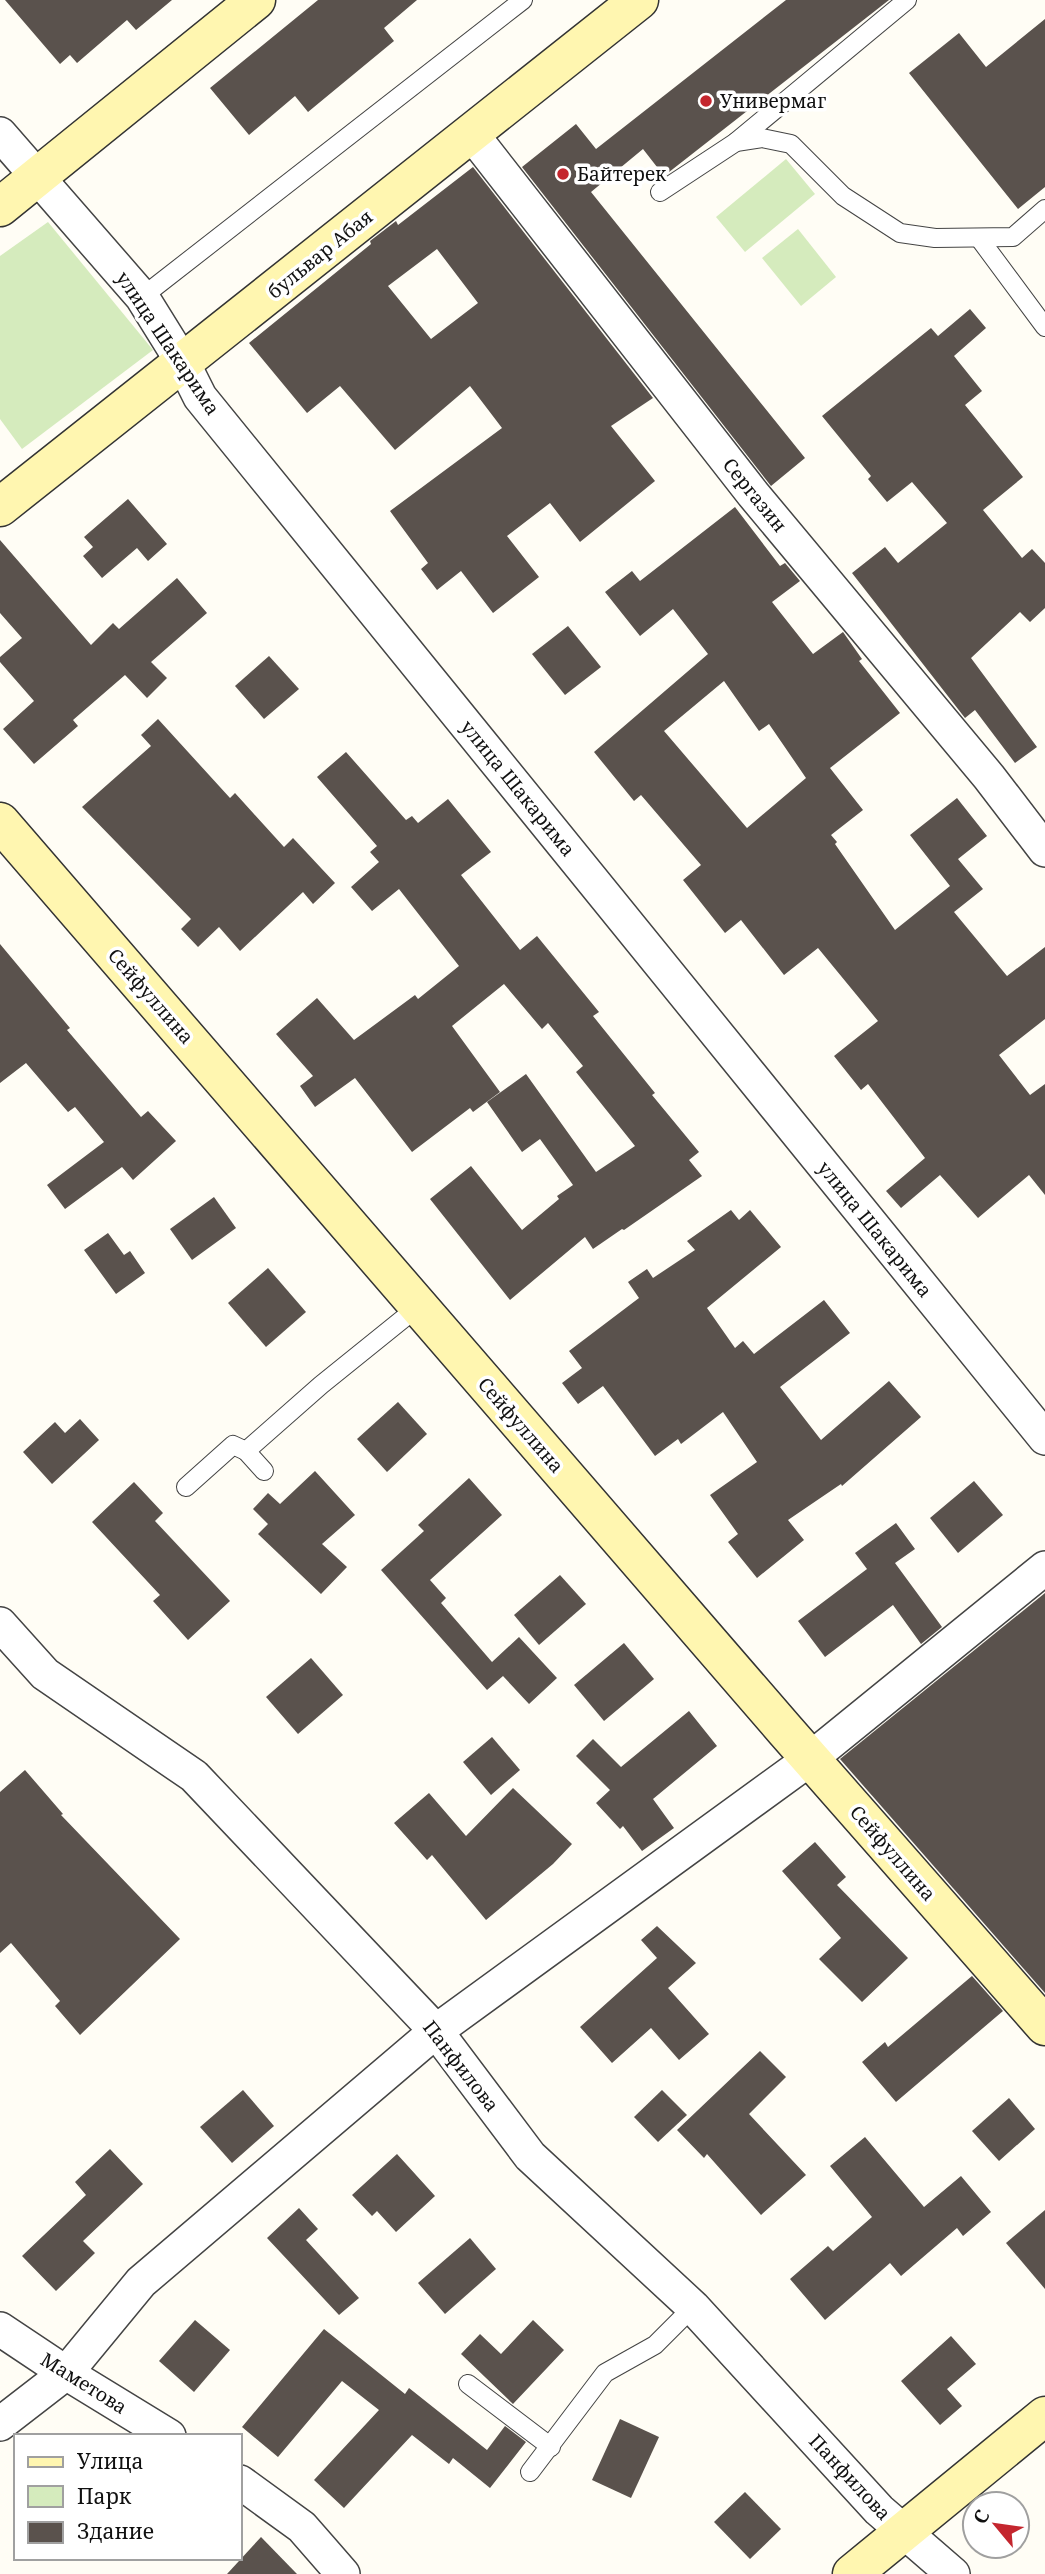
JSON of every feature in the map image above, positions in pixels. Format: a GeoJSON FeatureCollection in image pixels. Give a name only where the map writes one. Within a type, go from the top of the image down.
{"type":"FeatureCollection","features":[{"type":"Feature","properties":{"kind":"main road"},"geometry":{"type":"LineString","coordinates":[[0,206],[256,0]]}},
{"type":"Feature","properties":{"kind":"main road","name":"бульвар Абая"},"geometry":{"type":"LineString","coordinates":[[0,507],[639,0]]}},
{"type":"Feature","properties":{"kind":"main road","name":"Сейфуллина"},"geometry":{"type":"LineString","coordinates":[[0,822],[810,1759],[1045,2026]]}},
{"type":"Feature","properties":{"kind":"main road"},"geometry":{"type":"LineString","coordinates":[[852,2574],[1045,2416]]}},
{"type":"Feature","properties":{"kind":"street","name":"Сергазин"},"geometry":{"type":"LineString","coordinates":[[471,133],[753,494],[989,777],[1045,850]]}},
{"type":"Feature","properties":{"kind":"street","name":"улица Шакарима"},"geometry":{"type":"LineString","coordinates":[[0,134],[126,276],[183,363],[200,397],[1045,1438]]}},
{"type":"Feature","properties":{"kind":"street"},"geometry":{"type":"LineString","coordinates":[[0,2424],[66,2373],[141,2282],[436,2031],[810,1759],[1045,1568]]}},
{"type":"Feature","properties":{"kind":"street","name":"Панфилова"},"geometry":{"type":"LineString","coordinates":[[0,1624],[45,1674],[194,1776],[436,2031],[530,2156],[693,2307],[879,2511],[953,2574]]}},
{"type":"Feature","properties":{"kind":"street","name":"Маметова"},"geometry":{"type":"LineString","coordinates":[[0,2329],[166,2434]]}},
{"type":"Feature","properties":{"kind":"street"},"geometry":{"type":"LineString","coordinates":[[242,2483],[302,2527],[343,2574]]}},
{"type":"Feature","properties":{"kind":"lane"},"geometry":{"type":"LineString","coordinates":[[142,297],[523,0]]}},
{"type":"Feature","properties":{"kind":"lane"},"geometry":{"type":"LineString","coordinates":[[660,192],[736,142],[907,0]]}},
{"type":"Feature","properties":{"kind":"lane"},"geometry":{"type":"LineString","coordinates":[[736,142],[762,138],[791,144],[844,196],[900,233],[935,238],[1013,237],[1045,209]]}},
{"type":"Feature","properties":{"kind":"lane"},"geometry":{"type":"LineString","coordinates":[[979,238],[1045,327]]}},
{"type":"Feature","properties":{"kind":"lane"},"geometry":{"type":"LineString","coordinates":[[246,1451],[321,1385],[419,1306]]}},
{"type":"Feature","properties":{"kind":"lane"},"geometry":{"type":"LineString","coordinates":[[186,1487],[233,1445],[246,1451],[264,1471]]}},
{"type":"Feature","properties":{"kind":"lane"},"geometry":{"type":"LineString","coordinates":[[530,2472],[605,2373],[655,2345],[693,2307]]}},
{"type":"Feature","properties":{"kind":"lane"},"geometry":{"type":"LineString","coordinates":[[468,2384],[551,2447]]}},
{"type":"Feature","properties":{"kind":"green space"},"geometry":{"type":"Polygon","coordinates":[[[786,159],[815,194],[745,252],[716,217],[786,159]]]}},
{"type":"Feature","properties":{"kind":"green space"},"geometry":{"type":"Polygon","coordinates":[[[48,222],[153,350],[22,449],[0,419],[0,256],[48,222]]]}},
{"type":"Feature","properties":{"kind":"green space"},"geometry":{"type":"Polygon","coordinates":[[[798,229],[836,277],[801,306],[762,258],[798,229]]]}},
{"type":"Feature","properties":{"kind":"building"},"geometry":{"type":"Polygon","coordinates":[[[5,0],[172,0],[136,30],[127,20],[77,63],[70,55],[60,64],[5,0]]]}},
{"type":"Feature","properties":{"kind":"building"},"geometry":{"type":"Polygon","coordinates":[[[318,0],[417,0],[384,28],[394,41],[308,112],[295,96],[249,135],[210,88],[318,0]]]}},
{"type":"Feature","properties":{"kind":"building"},"geometry":{"type":"Polygon","coordinates":[[[786,0],[889,0],[664,176],[643,149],[591,192],[805,458],[771,486],[522,167],[576,124],[596,149],[786,0]]]}},
{"type":"Feature","properties":{"kind":"building"},"geometry":{"type":"Polygon","coordinates":[[[1045,19],[1045,187],[1018,209],[909,73],[959,33],[986,67],[1045,19]]]}},
{"type":"Feature","properties":{"kind":"building"},"geometry":{"type":"Polygon","coordinates":[[[473,167],[653,398],[611,426],[655,481],[580,542],[550,503],[507,536],[539,577],[493,613],[461,571],[437,590],[421,569],[428,563],[390,511],[502,428],[470,386],[395,450],[340,386],[307,413],[249,343],[371,244],[370,241],[396,221],[398,225],[473,167]],[[437,249],[388,286],[431,339],[478,303],[437,249]]]}},
{"type":"Feature","properties":{"kind":"building"},"geometry":{"type":"Polygon","coordinates":[[[970,309],[986,328],[954,356],[982,391],[965,405],[1023,477],[983,510],[1022,558],[1032,549],[1045,563],[1045,608],[1030,622],[1020,612],[971,658],[1037,747],[1015,763],[975,710],[965,718],[852,573],[885,547],[898,563],[947,523],[912,482],[887,502],[868,479],[871,476],[822,416],[931,328],[938,336],[970,309]]]}},
{"type":"Feature","properties":{"kind":"building"},"geometry":{"type":"Polygon","coordinates":[[[128,499],[167,544],[148,561],[137,548],[102,578],[83,556],[93,547],[84,537],[128,499]]]}},
{"type":"Feature","properties":{"kind":"building"},"geometry":{"type":"Polygon","coordinates":[[[735,507],[780,566],[785,563],[800,581],[772,602],[813,654],[843,632],[862,659],[859,661],[900,713],[830,768],[863,810],[831,835],[895,930],[950,886],[910,835],[957,798],[987,836],[958,859],[983,889],[954,912],[1007,976],[1045,947],[1045,1019],[999,1055],[1030,1095],[1045,1084],[1045,1195],[1029,1175],[978,1218],[940,1175],[901,1208],[886,1191],[925,1158],[868,1084],[861,1090],[834,1056],[878,1021],[818,948],[784,975],[741,920],[725,933],[683,880],[701,865],[641,795],[634,801],[594,752],[708,654],[673,609],[640,636],[605,592],[632,571],[640,581],[735,507]],[[724,681],[664,731],[747,828],[806,778],[769,724],[759,731],[724,681]]]}},
{"type":"Feature","properties":{"kind":"building"},"geometry":{"type":"Polygon","coordinates":[[[0,540],[91,645],[113,623],[119,629],[177,578],[207,613],[151,662],[167,678],[147,698],[125,675],[73,720],[78,726],[34,764],[3,729],[34,701],[0,662],[0,657],[22,638],[0,613],[0,540]]]}},
{"type":"Feature","properties":{"kind":"building"},"geometry":{"type":"Polygon","coordinates":[[[568,626],[601,667],[565,695],[532,654],[568,626]]]}},
{"type":"Feature","properties":{"kind":"building"},"geometry":{"type":"Polygon","coordinates":[[[269,656],[299,689],[264,719],[235,686],[269,656]]]}},
{"type":"Feature","properties":{"kind":"building"},"geometry":{"type":"Polygon","coordinates":[[[158,719],[230,798],[235,793],[284,847],[293,838],[335,883],[313,904],[303,892],[240,951],[219,927],[198,947],[181,929],[191,919],[82,807],[151,746],[141,735],[158,719]]]}},
{"type":"Feature","properties":{"kind":"building"},"geometry":{"type":"Polygon","coordinates":[[[346,752],[406,820],[412,816],[418,823],[448,799],[491,852],[461,875],[520,950],[537,936],[599,1012],[593,1016],[699,1152],[689,1160],[702,1176],[593,1249],[585,1237],[510,1300],[430,1199],[471,1166],[522,1230],[559,1199],[557,1196],[573,1185],[540,1139],[522,1152],[487,1102],[526,1074],[596,1172],[635,1146],[576,1072],[583,1066],[548,1023],[542,1029],[504,984],[452,1026],[500,1092],[473,1112],[470,1108],[412,1152],[355,1078],[315,1107],[300,1086],[313,1076],[276,1034],[317,998],[354,1040],[415,995],[418,999],[459,966],[399,889],[372,911],[351,887],[379,862],[370,852],[377,846],[317,777],[346,752]]]}},
{"type":"Feature","properties":{"kind":"building"},"geometry":{"type":"Polygon","coordinates":[[[0,944],[70,1028],[67,1030],[141,1117],[148,1111],[176,1141],[133,1180],[122,1167],[65,1209],[47,1185],[104,1142],[75,1107],[68,1112],[26,1063],[0,1083],[0,944]]]}},
{"type":"Feature","properties":{"kind":"building"},"geometry":{"type":"Polygon","coordinates":[[[214,1197],[236,1228],[192,1260],[170,1229],[214,1197]]]}},
{"type":"Feature","properties":{"kind":"building"},"geometry":{"type":"Polygon","coordinates":[[[731,1210],[739,1220],[750,1210],[781,1247],[707,1308],[735,1348],[743,1341],[754,1354],[824,1300],[850,1333],[780,1387],[821,1440],[889,1381],[921,1417],[842,1486],[841,1484],[788,1520],[804,1540],[757,1578],[728,1542],[738,1534],[710,1495],[757,1462],[723,1412],[681,1444],[678,1439],[655,1456],[603,1386],[578,1404],[562,1383],[582,1368],[569,1351],[639,1298],[628,1282],[647,1269],[653,1278],[695,1250],[687,1241],[731,1210]]]}},
{"type":"Feature","properties":{"kind":"building"},"geometry":{"type":"Polygon","coordinates":[[[108,1233],[124,1255],[130,1251],[145,1273],[116,1294],[84,1250],[108,1233]]]}},
{"type":"Feature","properties":{"kind":"building"},"geometry":{"type":"Polygon","coordinates":[[[268,1268],[306,1312],[266,1347],[228,1303],[268,1268]]]}},
{"type":"Feature","properties":{"kind":"building"},"geometry":{"type":"Polygon","coordinates":[[[398,1402],[427,1434],[387,1472],[357,1439],[398,1402]]]}},
{"type":"Feature","properties":{"kind":"building"},"geometry":{"type":"Polygon","coordinates":[[[80,1419],[99,1440],[52,1484],[23,1452],[55,1422],[65,1433],[80,1419]]]}},
{"type":"Feature","properties":{"kind":"building"},"geometry":{"type":"Polygon","coordinates":[[[315,1471],[355,1515],[322,1544],[347,1567],[321,1594],[258,1534],[268,1524],[253,1509],[268,1493],[280,1504],[315,1471]]]}},
{"type":"Feature","properties":{"kind":"building"},"geometry":{"type":"Polygon","coordinates":[[[469,1478],[502,1515],[430,1580],[446,1598],[441,1603],[492,1662],[519,1637],[557,1678],[529,1704],[503,1676],[487,1690],[381,1570],[424,1531],[418,1525],[469,1478]]]}},
{"type":"Feature","properties":{"kind":"building"},"geometry":{"type":"Polygon","coordinates":[[[974,1481],[1003,1515],[958,1553],[930,1518],[974,1481]]]}},
{"type":"Feature","properties":{"kind":"building"},"geometry":{"type":"Polygon","coordinates":[[[134,1482],[163,1513],[155,1521],[230,1601],[188,1640],[153,1601],[160,1595],[92,1522],[134,1482]]]}},
{"type":"Feature","properties":{"kind":"building"},"geometry":{"type":"Polygon","coordinates":[[[896,1523],[915,1549],[895,1563],[942,1627],[921,1644],[893,1605],[825,1657],[798,1621],[867,1569],[855,1553],[896,1523]]]}},
{"type":"Feature","properties":{"kind":"building"},"geometry":{"type":"Polygon","coordinates":[[[560,1575],[586,1604],[539,1645],[514,1615],[560,1575]]]}},
{"type":"Feature","properties":{"kind":"building"},"geometry":{"type":"Polygon","coordinates":[[[1045,1593],[1045,1993],[840,1759],[1045,1593]]]}},
{"type":"Feature","properties":{"kind":"building"},"geometry":{"type":"Polygon","coordinates":[[[624,1643],[654,1679],[604,1721],[574,1685],[624,1643]]]}},
{"type":"Feature","properties":{"kind":"building"},"geometry":{"type":"Polygon","coordinates":[[[311,1658],[343,1695],[298,1734],[266,1697],[311,1658]]]}},
{"type":"Feature","properties":{"kind":"building"},"geometry":{"type":"Polygon","coordinates":[[[689,1711],[717,1746],[653,1799],[674,1828],[642,1851],[623,1826],[620,1829],[596,1803],[610,1790],[576,1756],[593,1739],[621,1767],[689,1711]]]}},
{"type":"Feature","properties":{"kind":"building"},"geometry":{"type":"Polygon","coordinates":[[[492,1737],[520,1770],[491,1795],[463,1762],[492,1737]]]}},
{"type":"Feature","properties":{"kind":"building"},"geometry":{"type":"Polygon","coordinates":[[[25,1770],[63,1814],[61,1815],[180,1939],[80,2035],[55,2006],[60,2001],[11,1943],[0,1953],[0,1792],[25,1770]]]}},
{"type":"Feature","properties":{"kind":"building"},"geometry":{"type":"Polygon","coordinates":[[[513,1788],[572,1844],[553,1864],[486,1920],[432,1855],[427,1860],[394,1823],[429,1793],[466,1836],[513,1788]]]}},
{"type":"Feature","properties":{"kind":"building"},"geometry":{"type":"Polygon","coordinates":[[[815,1842],[846,1877],[837,1885],[908,1958],[862,2002],[819,1959],[841,1938],[782,1871],[815,1842]]]}},
{"type":"Feature","properties":{"kind":"building"},"geometry":{"type":"Polygon","coordinates":[[[657,1926],[696,1963],[668,1988],[709,2034],[679,2060],[651,2028],[612,2063],[580,2027],[657,1958],[641,1940],[657,1926]]]}},
{"type":"Feature","properties":{"kind":"building"},"geometry":{"type":"Polygon","coordinates":[[[972,1976],[1003,2011],[896,2102],[862,2062],[885,2042],[888,2047],[972,1976]]]}},
{"type":"Feature","properties":{"kind":"building"},"geometry":{"type":"Polygon","coordinates":[[[760,2051],[786,2077],[749,2114],[806,2175],[761,2215],[707,2154],[704,2158],[677,2130],[760,2051]]]}},
{"type":"Feature","properties":{"kind":"building"},"geometry":{"type":"Polygon","coordinates":[[[243,2090],[274,2126],[232,2163],[200,2127],[243,2090]]]}},
{"type":"Feature","properties":{"kind":"building"},"geometry":{"type":"Polygon","coordinates":[[[662,2090],[687,2115],[658,2142],[634,2117],[662,2090]]]}},
{"type":"Feature","properties":{"kind":"building"},"geometry":{"type":"Polygon","coordinates":[[[1009,2098],[1035,2129],[999,2161],[972,2131],[1009,2098]]]}},
{"type":"Feature","properties":{"kind":"building"},"geometry":{"type":"Polygon","coordinates":[[[865,2137],[924,2207],[961,2176],[991,2212],[963,2236],[957,2228],[901,2276],[890,2263],[825,2320],[790,2279],[828,2246],[833,2251],[872,2217],[830,2166],[865,2137]]]}},
{"type":"Feature","properties":{"kind":"building"},"geometry":{"type":"Polygon","coordinates":[[[110,2149],[143,2184],[83,2241],[95,2253],[56,2291],[22,2256],[86,2195],[75,2182],[110,2149]]]}},
{"type":"Feature","properties":{"kind":"building"},"geometry":{"type":"Polygon","coordinates":[[[397,2154],[435,2196],[396,2232],[377,2211],[372,2216],[352,2195],[397,2154]]]}},
{"type":"Feature","properties":{"kind":"building"},"geometry":{"type":"Polygon","coordinates":[[[299,2208],[318,2229],[306,2240],[359,2298],[339,2315],[267,2238],[299,2208]]]}},
{"type":"Feature","properties":{"kind":"building"},"geometry":{"type":"Polygon","coordinates":[[[1045,2210],[1045,2289],[1006,2243],[1045,2210]]]}},
{"type":"Feature","properties":{"kind":"building"},"geometry":{"type":"Polygon","coordinates":[[[470,2238],[496,2269],[445,2314],[418,2283],[470,2238]]]}},
{"type":"Feature","properties":{"kind":"building"},"geometry":{"type":"Polygon","coordinates":[[[195,2320],[230,2350],[194,2392],[159,2361],[195,2320]]]}},
{"type":"Feature","properties":{"kind":"building"},"geometry":{"type":"Polygon","coordinates":[[[533,2320],[564,2350],[513,2404],[461,2354],[480,2334],[501,2354],[533,2320]]]}},
{"type":"Feature","properties":{"kind":"building"},"geometry":{"type":"Polygon","coordinates":[[[324,2329],[405,2394],[409,2388],[487,2450],[505,2426],[526,2442],[490,2488],[453,2458],[449,2464],[412,2435],[344,2508],[314,2480],[379,2410],[342,2381],[278,2457],[242,2427],[324,2329]]]}},
{"type":"Feature","properties":{"kind":"building"},"geometry":{"type":"Polygon","coordinates":[[[951,2336],[976,2364],[947,2389],[962,2406],[940,2425],[901,2381],[951,2336]]]}},
{"type":"Feature","properties":{"kind":"building"},"geometry":{"type":"Polygon","coordinates":[[[620,2419],[659,2437],[631,2498],[592,2480],[620,2419]]]}},
{"type":"Feature","properties":{"kind":"building"},"geometry":{"type":"Polygon","coordinates":[[[745,2492],[781,2529],[750,2559],[714,2522],[745,2492]]]}},
{"type":"Feature","properties":{"kind":"building"},"geometry":{"type":"Polygon","coordinates":[[[261,2537],[297,2574],[227,2574],[261,2537]]]}},
{"type":"Feature","properties":{"kind":"place","name":"Универмаг"},"geometry":{"type":"Point","coordinates":[706,101]}},
{"type":"Feature","properties":{"kind":"place","name":"Байтерек"},"geometry":{"type":"Point","coordinates":[563,174]}}]}
